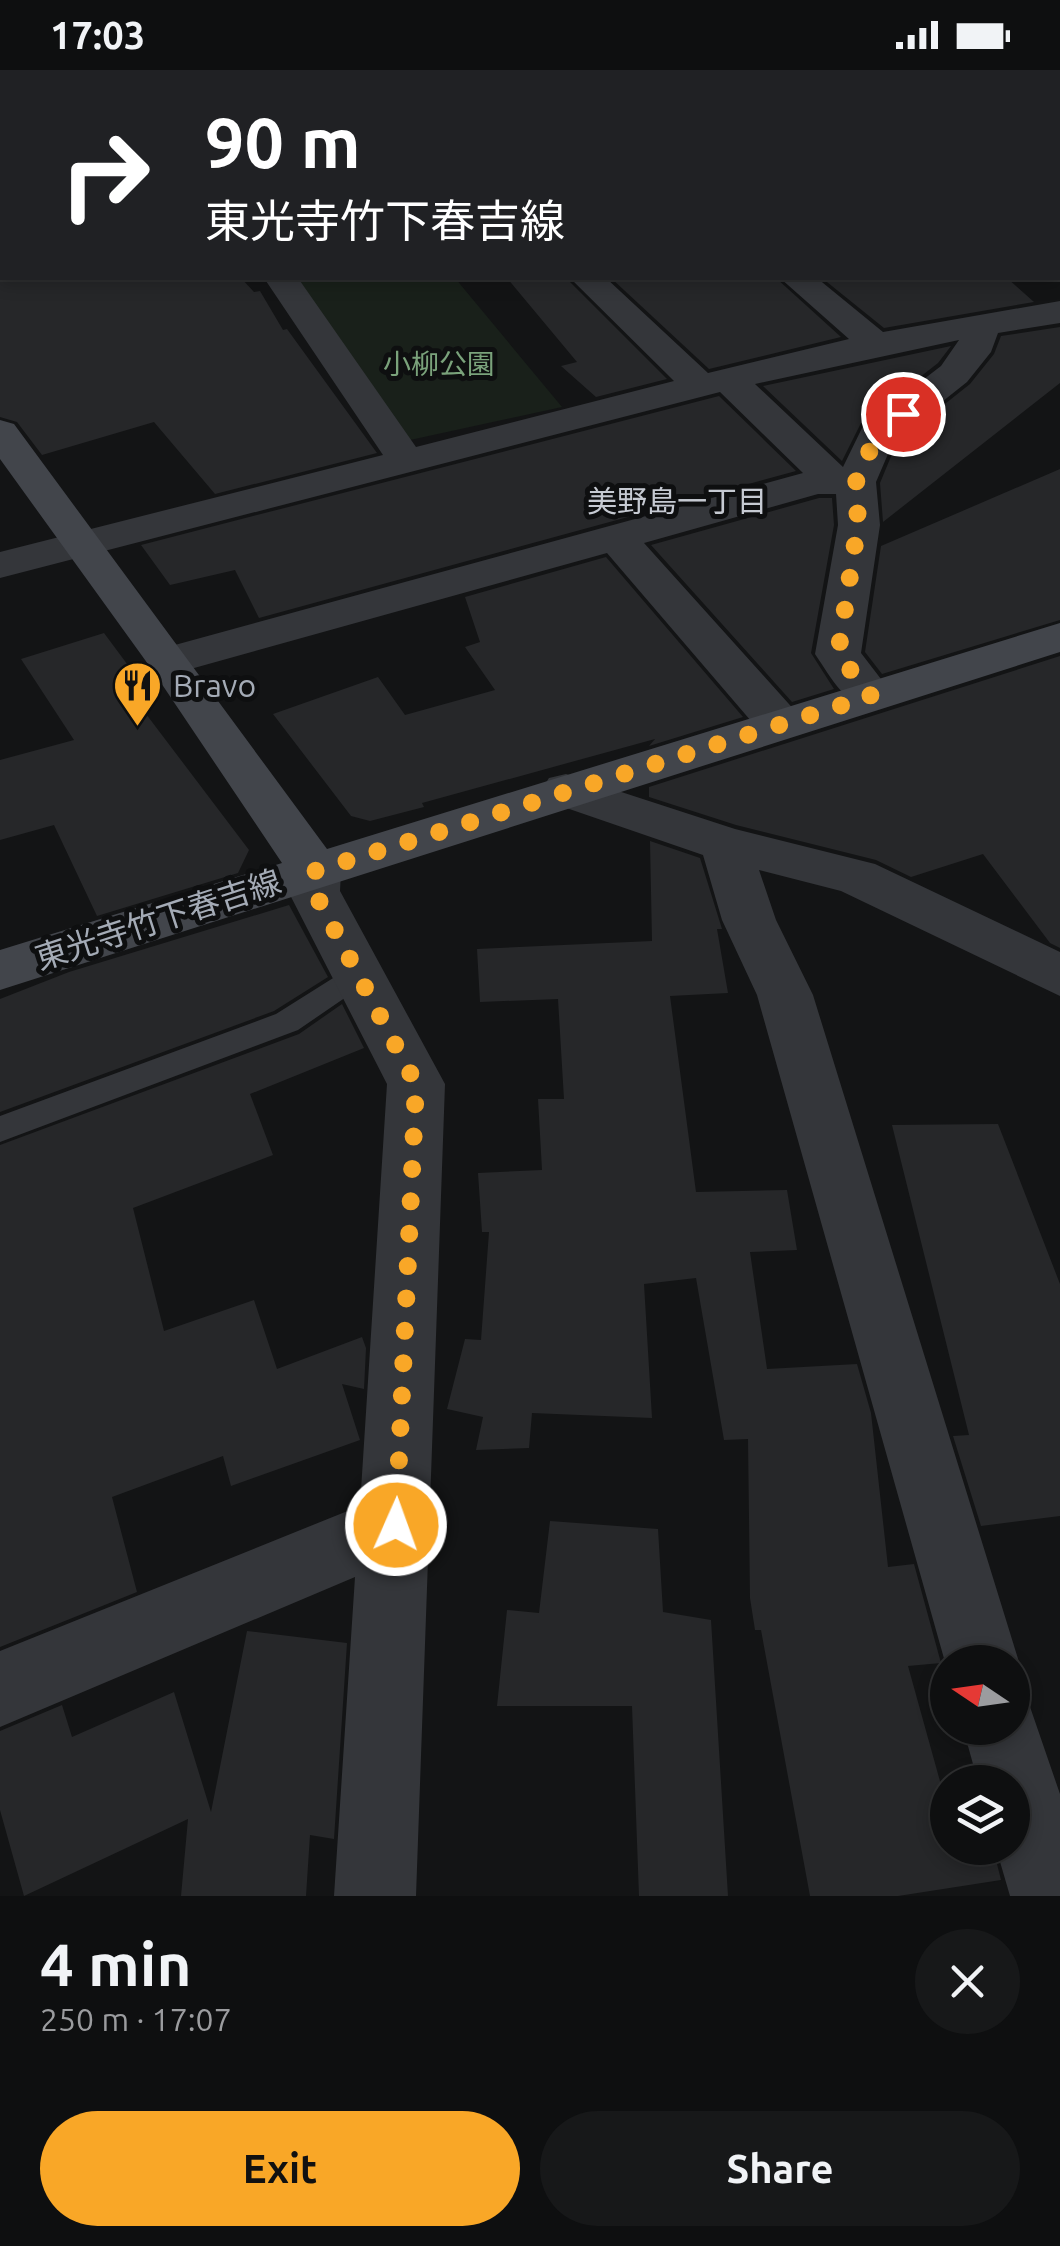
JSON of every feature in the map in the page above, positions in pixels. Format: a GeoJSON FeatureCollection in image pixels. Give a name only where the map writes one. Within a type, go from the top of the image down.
{"type":"FeatureCollection","features":[{"type":"Feature","properties":{"kind":"main road"},"geometry":{"type":"LineString","coordinates":[[0,432],[168,660],[315,871]]}},
{"type":"Feature","properties":{"kind":"main road","name":"東光寺竹下春吉線"},"geometry":{"type":"LineString","coordinates":[[0,970],[1060,637]]}},
{"type":"Feature","properties":{"kind":"street"},"geometry":{"type":"LineString","coordinates":[[283,280],[405,460]]}},
{"type":"Feature","properties":{"kind":"street"},"geometry":{"type":"LineString","coordinates":[[588,280],[845,482],[858,524],[838,654],[871,696]]}},
{"type":"Feature","properties":{"kind":"street"},"geometry":{"type":"LineString","coordinates":[[799,280],[876,344]]}},
{"type":"Feature","properties":{"kind":"street"},"geometry":{"type":"LineString","coordinates":[[0,565],[876,344],[1060,312]]}},
{"type":"Feature","properties":{"kind":"street"},"geometry":{"type":"LineString","coordinates":[[845,482],[877,434],[954,374],[973,352],[983,326]]}},
{"type":"Feature","properties":{"kind":"street"},"geometry":{"type":"LineString","coordinates":[[168,660],[816,482],[845,482]]}},
{"type":"Feature","properties":{"kind":"street"},"geometry":{"type":"LineString","coordinates":[[616,538],[780,724]]}},
{"type":"Feature","properties":{"kind":"street"},"geometry":{"type":"LineString","coordinates":[[566,790],[725,844],[857,877],[1060,976]]}},
{"type":"Feature","properties":{"kind":"street"},"geometry":{"type":"LineString","coordinates":[[725,844],[749,920],[785,995],[977,1645]]}},
{"type":"Feature","properties":{"kind":"street"},"geometry":{"type":"LineString","coordinates":[[315,871],[314,891],[416,1084],[375,1896]]}},
{"type":"Feature","properties":{"kind":"street"},"geometry":{"type":"LineString","coordinates":[[0,1689],[396,1525]]}},
{"type":"Feature","properties":{"kind":"street"},"geometry":{"type":"LineString","coordinates":[[1006,1745],[1051,1896]]}},
{"type":"Feature","properties":{"kind":"lane"},"geometry":{"type":"LineString","coordinates":[[0,1129],[287,1022],[358,974]]}},
{"type":"Feature","properties":{"kind":"green space","name":"小柳公園"},"geometry":{"type":"Polygon","coordinates":[[[298,280],[457,280],[562,407],[410,440],[298,280]]]}},
{"type":"Feature","properties":{"kind":"building"},"geometry":{"type":"Polygon","coordinates":[[[0,280],[243,280],[254,292],[260,291],[283,330],[287,329],[377,453],[215,494],[154,422],[42,455],[17,422],[0,417],[0,280]]]}},
{"type":"Feature","properties":{"kind":"building"},"geometry":{"type":"Polygon","coordinates":[[[509,280],[568,280],[667,379],[596,397],[561,366],[577,362],[509,280]]]}},
{"type":"Feature","properties":{"kind":"building"},"geometry":{"type":"Polygon","coordinates":[[[613,280],[778,280],[841,337],[709,369],[613,280]]]}},
{"type":"Feature","properties":{"kind":"building"},"geometry":{"type":"Polygon","coordinates":[[[824,280],[1009,280],[1034,302],[884,328],[824,280]]]}},
{"type":"Feature","properties":{"kind":"building"},"geometry":{"type":"Polygon","coordinates":[[[1060,327],[1060,383],[883,522],[880,483],[897,442],[970,384],[994,354],[1001,336],[1060,327]]]}},
{"type":"Feature","properties":{"kind":"building"},"geometry":{"type":"Polygon","coordinates":[[[951,346],[938,363],[861,423],[842,461],[763,386],[951,346]]]}},
{"type":"Feature","properties":{"kind":"building"},"geometry":{"type":"Polygon","coordinates":[[[719,396],[796,471],[259,618],[235,570],[170,585],[141,545],[719,396]]]}},
{"type":"Feature","properties":{"kind":"building"},"geometry":{"type":"Polygon","coordinates":[[[1060,469],[1060,620],[882,674],[865,652],[881,546],[1060,469]]]}},
{"type":"Feature","properties":{"kind":"building"},"geometry":{"type":"Polygon","coordinates":[[[819,498],[832,498],[834,525],[811,653],[834,689],[792,702],[651,545],[819,498]]]}},
{"type":"Feature","properties":{"kind":"building"},"geometry":{"type":"Polygon","coordinates":[[[606,557],[743,717],[649,746],[655,739],[422,803],[424,807],[370,821],[351,816],[273,714],[378,677],[405,715],[495,690],[465,647],[480,642],[465,597],[606,557]]]}},
{"type":"Feature","properties":{"kind":"building"},"geometry":{"type":"Polygon","coordinates":[[[104,633],[133,672],[118,677],[249,850],[238,873],[97,916],[54,825],[0,840],[0,760],[74,740],[21,659],[104,633]]]}},
{"type":"Feature","properties":{"kind":"building"},"geometry":{"type":"Polygon","coordinates":[[[1060,656],[1060,948],[1050,943],[983,854],[911,877],[876,860],[736,825],[649,797],[649,787],[1060,656]]]}},
{"type":"Feature","properties":{"kind":"building"},"geometry":{"type":"Polygon","coordinates":[[[650,841],[700,858],[722,929],[717,929],[728,993],[670,996],[696,1192],[787,1190],[797,1250],[750,1252],[767,1369],[857,1364],[871,1413],[888,1567],[914,1564],[936,1645],[930,1645],[930,1664],[908,1666],[936,1765],[930,1765],[930,1865],[997,1865],[1001,1880],[898,1896],[810,1896],[761,1630],[755,1630],[750,1598],[748,1439],[724,1440],[696,1278],[644,1284],[652,1418],[532,1413],[529,1448],[476,1450],[483,1417],[447,1409],[465,1339],[481,1340],[489,1232],[482,1232],[478,1173],[542,1170],[538,1099],[564,1099],[558,999],[480,1002],[477,949],[652,941],[650,841]]]}},
{"type":"Feature","properties":{"kind":"building"},"geometry":{"type":"Polygon","coordinates":[[[289,905],[328,977],[274,1011],[0,1112],[0,999],[69,972],[289,905]]]}},
{"type":"Feature","properties":{"kind":"building"},"geometry":{"type":"Polygon","coordinates":[[[342,1004],[364,1048],[250,1094],[273,1155],[133,1208],[164,1331],[254,1300],[277,1369],[362,1337],[366,1348],[364,1389],[342,1384],[360,1440],[231,1486],[223,1456],[112,1497],[137,1592],[0,1647],[0,1145],[299,1034],[342,1004]]]}},
{"type":"Feature","properties":{"kind":"building"},"geometry":{"type":"Polygon","coordinates":[[[998,1124],[1060,1284],[1060,1516],[981,1526],[953,1436],[969,1435],[892,1125],[998,1124]]]}},
{"type":"Feature","properties":{"kind":"building"},"geometry":{"type":"Polygon","coordinates":[[[550,1521],[658,1529],[663,1612],[711,1620],[728,1896],[639,1896],[632,1706],[497,1706],[507,1610],[539,1613],[550,1521]]]}},
{"type":"Feature","properties":{"kind":"building"},"geometry":{"type":"Polygon","coordinates":[[[247,1631],[347,1643],[334,1839],[310,1835],[306,1896],[181,1896],[188,1819],[24,1896],[0,1810],[0,1731],[62,1705],[72,1737],[174,1692],[211,1812],[247,1631]]]}},
{"type":"Feature","properties":{"kind":"place","name":"Bravo"},"geometry":{"type":"Point","coordinates":[138,728]}},
{"type":"Feature","properties":{"kind":"district","name":"美野島一丁目"},"geometry":{"type":"Point","coordinates":[677,502]}},
{"type":"Feature","properties":{"kind":"route"},"geometry":{"type":"LineString","coordinates":[[396,1525],[416,1084],[314,891],[315,871],[871,696],[838,654],[858,524],[856,482],[877,434],[903,414]]}}]}
